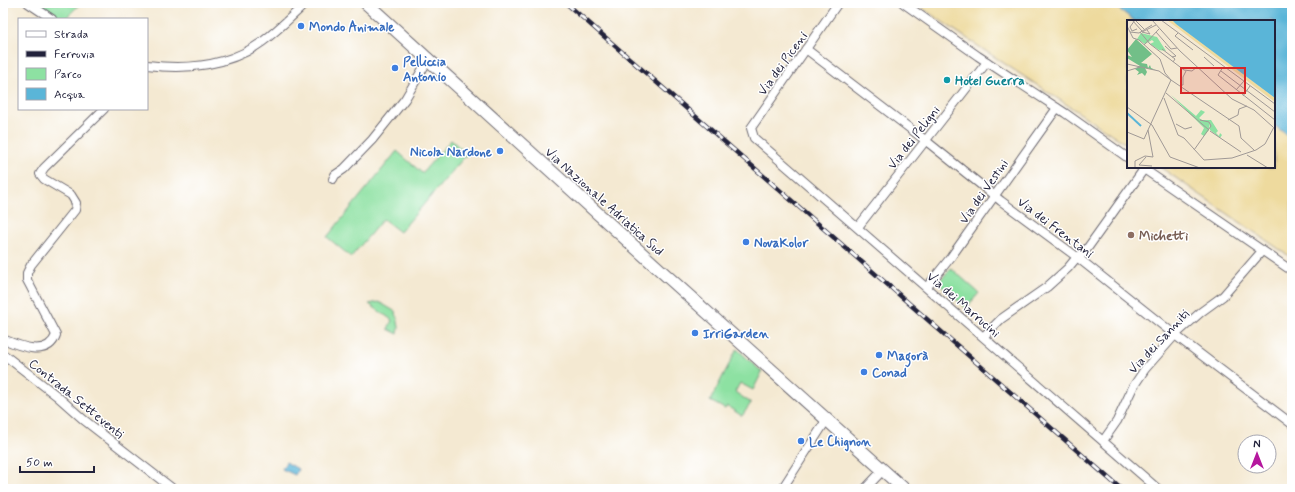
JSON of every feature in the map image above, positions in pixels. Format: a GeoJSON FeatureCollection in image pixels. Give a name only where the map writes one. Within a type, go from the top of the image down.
{"type":"FeatureCollection","features":[{"type":"Feature","properties":{"kind":"main road","name":"Via Nazionale Adriatica Sud"},"geometry":{"type":"LineString","coordinates":[[366,3],[597,214],[904,489]]}},
{"type":"Feature","properties":{"kind":"street"},"geometry":{"type":"LineString","coordinates":[[28,3],[50,18]]}},
{"type":"Feature","properties":{"kind":"street"},"geometry":{"type":"LineString","coordinates":[[148,65],[189,67],[236,57],[261,43],[306,3]]}},
{"type":"Feature","properties":{"kind":"street","name":"Via dei Piceni"},"geometry":{"type":"LineString","coordinates":[[754,138],[751,128],[838,3]]}},
{"type":"Feature","properties":{"kind":"street"},"geometry":{"type":"LineString","coordinates":[[903,3],[1127,157]]}},
{"type":"Feature","properties":{"kind":"street","name":"Via dei Frentani"},"geometry":{"type":"LineString","coordinates":[[806,49],[1292,424]]}},
{"type":"Feature","properties":{"kind":"street"},"geometry":{"type":"LineString","coordinates":[[333,180],[335,175],[353,160],[372,140],[405,99],[428,60]]}},
{"type":"Feature","properties":{"kind":"street","name":"Via dei Peligni"},"geometry":{"type":"LineString","coordinates":[[858,227],[987,62]]}},
{"type":"Feature","properties":{"kind":"street","name":"Via dei Vestini"},"geometry":{"type":"LineString","coordinates":[[927,287],[951,257],[1057,108]]}},
{"type":"Feature","properties":{"kind":"street"},"geometry":{"type":"LineString","coordinates":[[3,339],[20,346],[34,348],[47,346],[54,341],[56,335],[27,280],[27,273],[31,265],[75,210],[76,203],[71,195],[44,179],[40,174],[44,168],[103,110]]}},
{"type":"Feature","properties":{"kind":"street","name":"Via dei Marrucini"},"geometry":{"type":"LineString","coordinates":[[754,138],[984,336],[1158,489]]}},
{"type":"Feature","properties":{"kind":"street"},"geometry":{"type":"LineString","coordinates":[[984,336],[1001,319],[1046,287],[1068,268],[1077,257],[1084,253],[1142,168],[1292,271]]}},
{"type":"Feature","properties":{"kind":"street","name":"Via dei Sanniti"},"geometry":{"type":"LineString","coordinates":[[1103,441],[1117,421],[1133,387],[1145,369],[1175,335],[1201,312],[1223,296],[1262,251]]}},
{"type":"Feature","properties":{"kind":"street","name":"Contrada Setteventi"},"geometry":{"type":"LineString","coordinates":[[3,354],[57,396],[84,420],[173,489]]}},
{"type":"Feature","properties":{"kind":"street"},"geometry":{"type":"LineString","coordinates":[[782,489],[827,419]]}},
{"type":"Feature","properties":{"kind":"street"},"geometry":{"type":"LineString","coordinates":[[865,489],[883,470]]}},
{"type":"Feature","properties":{"kind":"green space"},"geometry":{"type":"Polygon","coordinates":[[[81,3],[66,18],[58,18],[35,4],[81,3]]]}},
{"type":"Feature","properties":{"kind":"green space"},"geometry":{"type":"Polygon","coordinates":[[[451,140],[467,154],[400,232],[383,219],[351,257],[327,237],[397,151],[422,173],[451,140]]]}},
{"type":"Feature","properties":{"kind":"green space"},"geometry":{"type":"Polygon","coordinates":[[[951,268],[979,293],[966,308],[938,283],[951,268]]]}},
{"type":"Feature","properties":{"kind":"green space"},"geometry":{"type":"Polygon","coordinates":[[[379,302],[396,312],[399,327],[398,334],[388,329],[392,320],[369,304],[379,302]]]}},
{"type":"Feature","properties":{"kind":"green space"},"geometry":{"type":"Polygon","coordinates":[[[737,349],[762,372],[753,390],[740,383],[735,392],[751,403],[742,416],[727,406],[725,409],[710,401],[737,349]]]}},
{"type":"Feature","properties":{"kind":"sand"},"geometry":{"type":"Polygon","coordinates":[[[1111,3],[1134,20],[1127,20],[1127,144],[990,54],[916,4],[1111,3]]]}},
{"type":"Feature","properties":{"kind":"sand"},"geometry":{"type":"Polygon","coordinates":[[[1275,126],[1292,139],[1292,258],[1161,168],[1275,168],[1275,126]]]}},
{"type":"Feature","properties":{"kind":"water"},"geometry":{"type":"Polygon","coordinates":[[[1111,3],[1292,3],[1292,139],[1275,126],[1275,20],[1134,20],[1111,3]]]}},
{"type":"Feature","properties":{"kind":"water"},"geometry":{"type":"Polygon","coordinates":[[[286,462],[298,469],[295,475],[282,469],[286,462]]]}},
{"type":"Feature","properties":{"kind":"railway"},"geometry":{"type":"LineString","coordinates":[[566,3],[1121,489]]}},
{"type":"Feature","properties":{"kind":"place","name":"Mondo Animale"},"geometry":{"type":"Point","coordinates":[301,26]}},
{"type":"Feature","properties":{"kind":"place","name":"Pelliccia Antonio"},"geometry":{"type":"Point","coordinates":[395,68]}},
{"type":"Feature","properties":{"kind":"place","name":"Hotel Guerra"},"geometry":{"type":"Point","coordinates":[947,80]}},
{"type":"Feature","properties":{"kind":"place","name":"Nicola Nardone"},"geometry":{"type":"Point","coordinates":[500,151]}},
{"type":"Feature","properties":{"kind":"place","name":"Michetti"},"geometry":{"type":"Point","coordinates":[1131,235]}},
{"type":"Feature","properties":{"kind":"place","name":"NovaKolor"},"geometry":{"type":"Point","coordinates":[746,242]}},
{"type":"Feature","properties":{"kind":"place","name":"IrriGarden"},"geometry":{"type":"Point","coordinates":[695,333]}},
{"type":"Feature","properties":{"kind":"place","name":"Magorà"},"geometry":{"type":"Point","coordinates":[879,355]}},
{"type":"Feature","properties":{"kind":"place","name":"Conad"},"geometry":{"type":"Point","coordinates":[864,372]}},
{"type":"Feature","properties":{"kind":"place","name":"Le Chignon"},"geometry":{"type":"Point","coordinates":[801,441]}}]}
